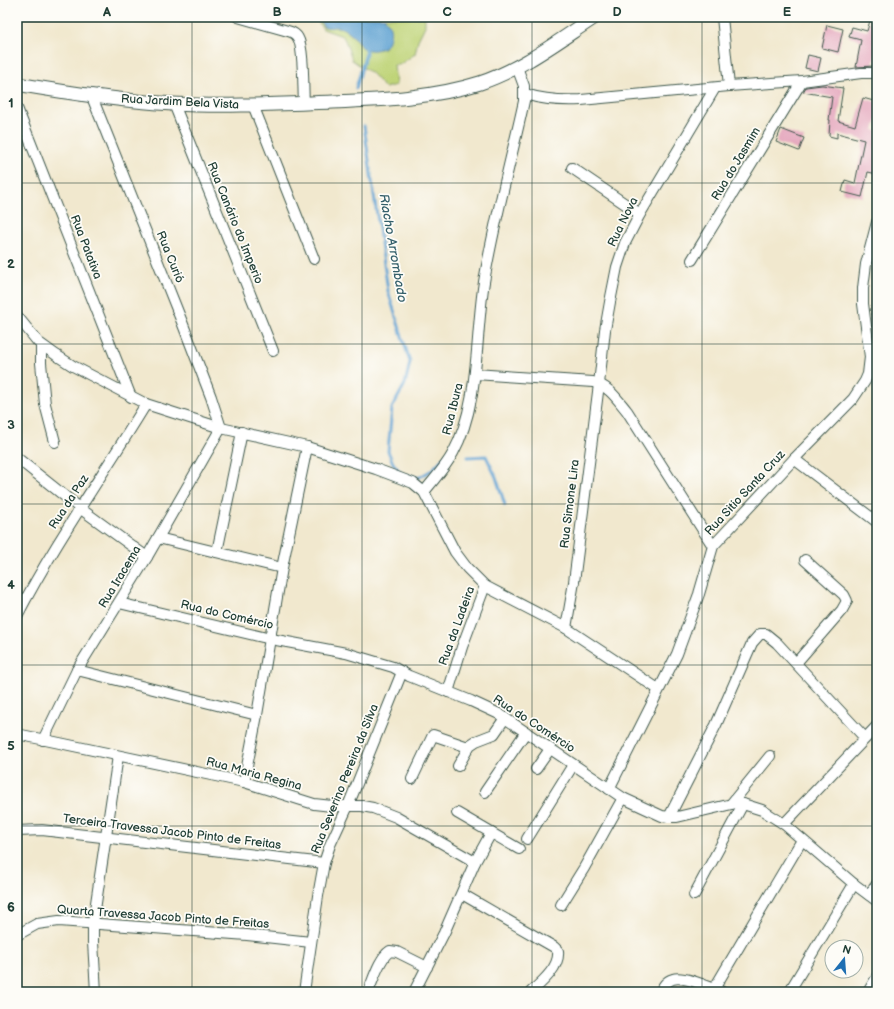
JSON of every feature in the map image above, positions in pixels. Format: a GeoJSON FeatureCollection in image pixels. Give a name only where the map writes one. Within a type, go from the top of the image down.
{"type":"FeatureCollection","features":[{"type":"Feature","properties":{"kind":"main road","name":"Rua Jardim Bela Vista"},"geometry":{"type":"LineString","coordinates":[[17,84],[92,97],[174,104],[253,105],[408,98],[438,93],[480,82],[517,67],[595,17]]}},
{"type":"Feature","properties":{"kind":"street"},"geometry":{"type":"LineString","coordinates":[[238,17],[288,31],[294,33],[298,37],[300,45],[304,103]]}},
{"type":"Feature","properties":{"kind":"street"},"geometry":{"type":"LineString","coordinates":[[722,17],[729,86]]}},
{"type":"Feature","properties":{"kind":"street","name":"Rua Ibura"},"geometry":{"type":"LineString","coordinates":[[424,492],[448,462],[457,446],[465,422],[475,374],[484,282],[525,94],[524,86],[517,67]]}},
{"type":"Feature","properties":{"kind":"street"},"geometry":{"type":"LineString","coordinates":[[525,94],[545,100],[562,101],[802,81],[877,72]]}},
{"type":"Feature","properties":{"kind":"street","name":"Rua do Jasmim"},"geometry":{"type":"LineString","coordinates":[[692,260],[802,81]]}},
{"type":"Feature","properties":{"kind":"street","name":"Rua Nova"},"geometry":{"type":"LineString","coordinates":[[600,384],[607,316],[625,243],[640,214],[715,88]]}},
{"type":"Feature","properties":{"kind":"street","name":"Rua Curió"},"geometry":{"type":"LineString","coordinates":[[92,97],[214,404],[221,428]]}},
{"type":"Feature","properties":{"kind":"street","name":"Rua Canário do Imperio"},"geometry":{"type":"LineString","coordinates":[[174,104],[273,351]]}},
{"type":"Feature","properties":{"kind":"street"},"geometry":{"type":"LineString","coordinates":[[253,105],[314,259]]}},
{"type":"Feature","properties":{"kind":"street","name":"Rua Patativa"},"geometry":{"type":"LineString","coordinates":[[17,108],[131,397]]}},
{"type":"Feature","properties":{"kind":"street"},"geometry":{"type":"LineString","coordinates":[[572,168],[640,214]]}},
{"type":"Feature","properties":{"kind":"street","name":"Rua Sitio Santa Cruz"},"geometry":{"type":"LineString","coordinates":[[609,790],[658,689],[677,654],[699,594],[713,546],[861,389],[868,374],[870,365],[870,350],[863,304],[863,288],[866,264],[877,222]]}},
{"type":"Feature","properties":{"kind":"street"},"geometry":{"type":"LineString","coordinates":[[17,316],[31,335],[41,344],[73,366],[146,404],[221,428],[307,447],[412,483],[424,492]]}},
{"type":"Feature","properties":{"kind":"street"},"geometry":{"type":"LineString","coordinates":[[41,344],[41,363],[45,404],[55,442]]}},
{"type":"Feature","properties":{"kind":"street"},"geometry":{"type":"LineString","coordinates":[[475,374],[600,384],[614,395],[628,411],[713,546]]}},
{"type":"Feature","properties":{"kind":"street","name":"Rua Simone Lira"},"geometry":{"type":"LineString","coordinates":[[566,628],[574,582],[600,384]]}},
{"type":"Feature","properties":{"kind":"street","name":"Rua da Paz"},"geometry":{"type":"LineString","coordinates":[[17,616],[51,554],[81,509],[146,404]]}},
{"type":"Feature","properties":{"kind":"street","name":"Rua Iracema"},"geometry":{"type":"LineString","coordinates":[[43,740],[77,670],[120,603],[221,428]]}},
{"type":"Feature","properties":{"kind":"street"},"geometry":{"type":"LineString","coordinates":[[217,552],[242,432]]}},
{"type":"Feature","properties":{"kind":"street"},"geometry":{"type":"LineString","coordinates":[[244,782],[271,639],[282,568],[307,447]]}},
{"type":"Feature","properties":{"kind":"street"},"geometry":{"type":"LineString","coordinates":[[17,458],[81,509],[147,557]]}},
{"type":"Feature","properties":{"kind":"street"},"geometry":{"type":"LineString","coordinates":[[794,459],[877,522]]}},
{"type":"Feature","properties":{"kind":"street","name":"Rua da Ladeira"},"geometry":{"type":"LineString","coordinates":[[424,492],[455,552],[467,568],[485,586],[464,640],[448,692]]}},
{"type":"Feature","properties":{"kind":"street"},"geometry":{"type":"LineString","coordinates":[[158,538],[282,568]]}},
{"type":"Feature","properties":{"kind":"street"},"geometry":{"type":"LineString","coordinates":[[796,663],[845,607],[847,601],[844,595],[805,560]]}},
{"type":"Feature","properties":{"kind":"street"},"geometry":{"type":"LineString","coordinates":[[485,586],[566,628],[658,689]]}},
{"type":"Feature","properties":{"kind":"street","name":"Rua do Comércio"},"geometry":{"type":"LineString","coordinates":[[120,603],[271,639],[325,648],[360,656],[393,667],[448,692],[484,706],[526,732],[609,790],[655,813],[669,817],[731,804],[743,804],[762,810],[784,824],[854,884],[873,898]]}},
{"type":"Feature","properties":{"kind":"street"},"geometry":{"type":"LineString","coordinates":[[669,817],[716,726],[752,643],[758,635],[763,633],[769,635],[778,642],[865,738]]}},
{"type":"Feature","properties":{"kind":"street"},"geometry":{"type":"LineString","coordinates":[[77,670],[257,715]]}},
{"type":"Feature","properties":{"kind":"street","name":"Rua Severino Pereira da Silva"},"geometry":{"type":"LineString","coordinates":[[304,992],[324,863],[402,672]]}},
{"type":"Feature","properties":{"kind":"street"},"geometry":{"type":"LineString","coordinates":[[458,766],[468,747],[476,741],[494,734],[505,718]]}},
{"type":"Feature","properties":{"kind":"street"},"geometry":{"type":"LineString","coordinates":[[784,824],[877,726]]}},
{"type":"Feature","properties":{"kind":"street"},"geometry":{"type":"LineString","coordinates":[[485,792],[526,732]]}},
{"type":"Feature","properties":{"kind":"street","name":"Rua Maria Regina"},"geometry":{"type":"LineString","coordinates":[[17,734],[244,782],[314,804],[326,806],[368,807],[396,817],[475,862]]}},
{"type":"Feature","properties":{"kind":"street"},"geometry":{"type":"LineString","coordinates":[[412,779],[433,735],[468,747]]}},
{"type":"Feature","properties":{"kind":"street"},"geometry":{"type":"LineString","coordinates":[[536,769],[550,749]]}},
{"type":"Feature","properties":{"kind":"street"},"geometry":{"type":"LineString","coordinates":[[96,992],[93,923],[118,756]]}},
{"type":"Feature","properties":{"kind":"street"},"geometry":{"type":"LineString","coordinates":[[731,804],[770,756]]}},
{"type":"Feature","properties":{"kind":"street"},"geometry":{"type":"LineString","coordinates":[[527,838],[573,765]]}},
{"type":"Feature","properties":{"kind":"street"},"geometry":{"type":"LineString","coordinates":[[561,905],[584,868],[623,798]]}},
{"type":"Feature","properties":{"kind":"street"},"geometry":{"type":"LineString","coordinates":[[694,895],[743,804]]}},
{"type":"Feature","properties":{"kind":"street"},"geometry":{"type":"LineString","coordinates":[[457,812],[520,849]]}},
{"type":"Feature","properties":{"kind":"street","name":"Terceira Travessa Jacob Pinto de Freitas"},"geometry":{"type":"LineString","coordinates":[[17,831],[42,830],[324,863]]}},
{"type":"Feature","properties":{"kind":"street"},"geometry":{"type":"LineString","coordinates":[[414,992],[444,933],[475,862],[491,833]]}},
{"type":"Feature","properties":{"kind":"street"},"geometry":{"type":"LineString","coordinates":[[660,992],[666,983],[674,978],[688,980],[718,991],[802,840]]}},
{"type":"Feature","properties":{"kind":"street"},"geometry":{"type":"LineString","coordinates":[[789,992],[854,884]]}},
{"type":"Feature","properties":{"kind":"street"},"geometry":{"type":"LineString","coordinates":[[873,898],[877,884]]}},
{"type":"Feature","properties":{"kind":"street"},"geometry":{"type":"LineString","coordinates":[[462,894],[557,950],[558,957],[549,974],[531,992]]}},
{"type":"Feature","properties":{"kind":"street","name":"Quarta Travessa Jacob Pinto de Freitas"},"geometry":{"type":"LineString","coordinates":[[17,935],[32,926],[59,921],[247,935],[311,942]]}},
{"type":"Feature","properties":{"kind":"street"},"geometry":{"type":"LineString","coordinates":[[368,992],[380,964],[386,954],[390,951],[397,952],[427,967]]}},
{"type":"Feature","properties":{"kind":"street"},"geometry":{"type":"LineString","coordinates":[[868,992],[877,977]]}},
{"type":"Feature","properties":{"kind":"green space"},"geometry":{"type":"Polygon","coordinates":[[[315,17],[318,17],[323,26],[336,26],[343,28],[356,39],[360,46],[372,50],[384,48],[385,17],[425,17],[425,26],[418,40],[415,54],[399,65],[394,65],[396,85],[385,88],[371,73],[352,60],[345,40],[342,36],[323,29],[315,17]]]}},
{"type":"Feature","properties":{"kind":"water"},"geometry":{"type":"Polygon","coordinates":[[[318,17],[385,17],[391,31],[388,44],[383,48],[376,50],[365,49],[344,29],[323,26],[318,17]]]}},
{"type":"Feature","properties":{"kind":"building"},"geometry":{"type":"Polygon","coordinates":[[[871,17],[877,17],[877,36],[874,46],[877,47],[873,66],[856,67],[861,40],[849,37],[852,27],[867,31],[871,17]]]}},
{"type":"Feature","properties":{"kind":"building"},"geometry":{"type":"Polygon","coordinates":[[[827,25],[843,29],[838,52],[822,48],[827,25]]]}},
{"type":"Feature","properties":{"kind":"building"},"geometry":{"type":"Polygon","coordinates":[[[808,55],[821,58],[818,71],[805,68],[808,55]]]}},
{"type":"Feature","properties":{"kind":"building"},"geometry":{"type":"Polygon","coordinates":[[[822,85],[843,88],[838,121],[855,126],[863,98],[877,102],[877,120],[874,130],[877,131],[877,174],[868,172],[862,197],[842,192],[845,180],[855,183],[864,140],[837,133],[837,138],[829,136],[829,120],[832,97],[803,92],[806,87],[822,85]]]}},
{"type":"Feature","properties":{"kind":"building"},"geometry":{"type":"Polygon","coordinates":[[[781,129],[804,138],[799,151],[776,142],[781,129]]]}},
{"type":"Feature","properties":{"kind":"waterway","name":"Riacho Arrombado"},"geometry":{"type":"LineString","coordinates":[[356,88],[366,53],[365,45]]}},
{"type":"Feature","properties":{"kind":"waterway","name":"Riacho Arrombado"},"geometry":{"type":"LineString","coordinates":[[364,126],[388,291],[410,362],[405,384],[392,408],[388,451],[393,463],[401,474],[418,478],[432,470],[447,454]]}},
{"type":"Feature","properties":{"kind":"waterway","name":"Riacho Arrombado"},"geometry":{"type":"LineString","coordinates":[[468,457],[486,456],[496,477],[505,505]]}}]}
